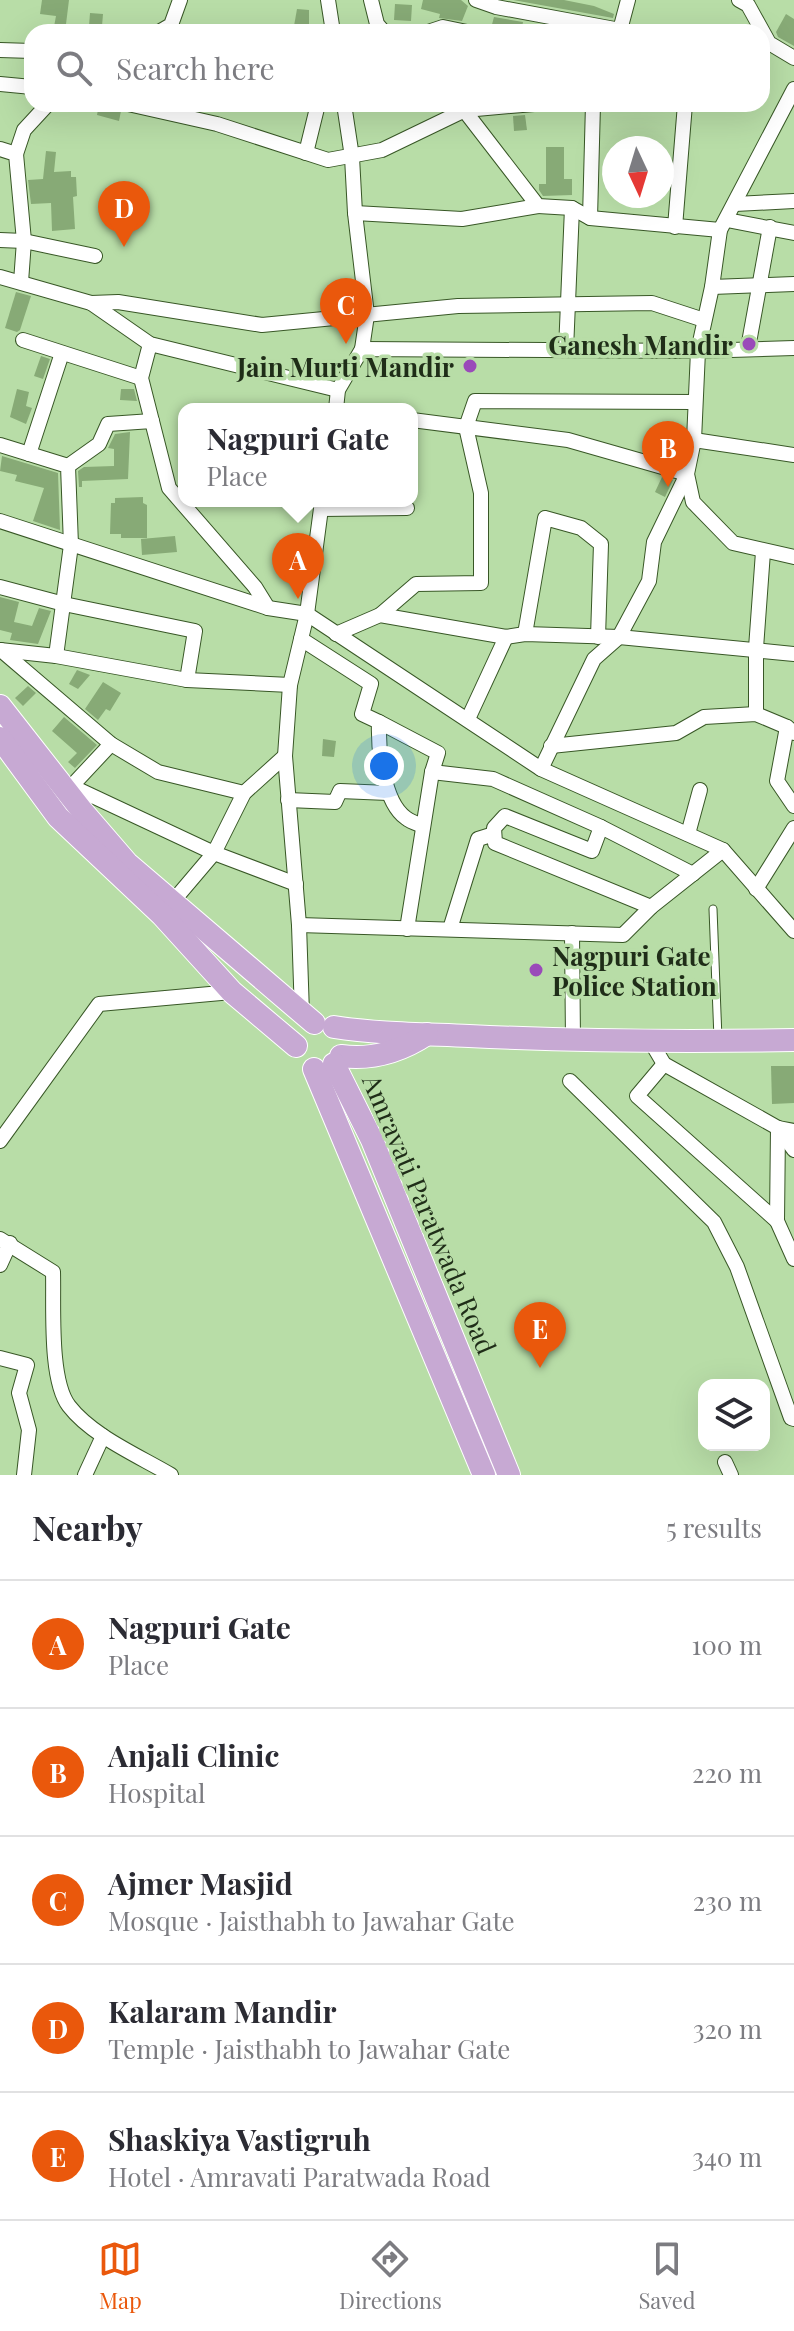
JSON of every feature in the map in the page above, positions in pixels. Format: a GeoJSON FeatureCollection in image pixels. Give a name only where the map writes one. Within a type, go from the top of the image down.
{"type":"FeatureCollection","features":[{"type":"Feature","properties":{"kind":"main road"},"geometry":{"type":"LineString","coordinates":[[0,706],[167,908],[232,992],[296,1046]]}},
{"type":"Feature","properties":{"kind":"main road"},"geometry":{"type":"LineString","coordinates":[[0,738],[58,817],[167,908],[317,1022],[341,1035],[343,1046],[330,1063]]}},
{"type":"Feature","properties":{"kind":"main road"},"geometry":{"type":"LineString","coordinates":[[427,1034],[401,1050],[330,1063],[305,1064],[298,1056],[296,1046],[304,1027],[317,1022],[367,1032],[427,1034],[573,1041],[794,1040]]}},
{"type":"Feature","properties":{"kind":"main road","name":"Amravati Paratwada Road"},"geometry":{"type":"LineString","coordinates":[[330,1063],[484,1475]]}},
{"type":"Feature","properties":{"kind":"main road","name":"Amravati Paratwada Road"},"geometry":{"type":"LineString","coordinates":[[330,1063],[372,1140],[509,1475]]}},
{"type":"Feature","properties":{"kind":"street"},"geometry":{"type":"LineString","coordinates":[[171,24],[180,0]]}},
{"type":"Feature","properties":{"kind":"street"},"geometry":{"type":"LineString","coordinates":[[328,0],[332,24]]}},
{"type":"Feature","properties":{"kind":"street"},"geometry":{"type":"LineString","coordinates":[[371,0],[377,24]]}},
{"type":"Feature","properties":{"kind":"street"},"geometry":{"type":"LineString","coordinates":[[476,0],[496,7],[586,24]]}},
{"type":"Feature","properties":{"kind":"street"},"geometry":{"type":"LineString","coordinates":[[624,24],[628,0]]}},
{"type":"Feature","properties":{"kind":"street"},"geometry":{"type":"LineString","coordinates":[[739,0],[748,5],[758,24]]}},
{"type":"Feature","properties":{"kind":"street"},"geometry":{"type":"LineString","coordinates":[[770,44],[794,58]]}},
{"type":"Feature","properties":{"kind":"street"},"geometry":{"type":"LineString","coordinates":[[0,50],[24,51]]}},
{"type":"Feature","properties":{"kind":"street"},"geometry":{"type":"LineString","coordinates":[[0,84],[24,86]]}},
{"type":"Feature","properties":{"kind":"street"},"geometry":{"type":"LineString","coordinates":[[541,769],[594,659],[619,637],[649,581],[654,542],[687,474],[694,440],[698,351],[723,225],[794,89]]}},
{"type":"Feature","properties":{"kind":"street"},"geometry":{"type":"LineString","coordinates":[[21,282],[24,241],[16,154],[24,130],[41,112]]}},
{"type":"Feature","properties":{"kind":"street"},"geometry":{"type":"LineString","coordinates":[[164,112],[217,124],[328,160],[382,150],[453,112]]}},
{"type":"Feature","properties":{"kind":"street"},"geometry":{"type":"LineString","coordinates":[[306,153],[316,112]]}},
{"type":"Feature","properties":{"kind":"street"},"geometry":{"type":"LineString","coordinates":[[337,403],[338,390],[362,349],[367,315],[345,112]]}},
{"type":"Feature","properties":{"kind":"street"},"geometry":{"type":"LineString","coordinates":[[466,112],[538,206]]}},
{"type":"Feature","properties":{"kind":"street"},"geometry":{"type":"LineString","coordinates":[[590,218],[593,112]]}},
{"type":"Feature","properties":{"kind":"street"},"geometry":{"type":"LineString","coordinates":[[675,227],[684,112]]}},
{"type":"Feature","properties":{"kind":"street"},"geometry":{"type":"LineString","coordinates":[[0,149],[16,154]]}},
{"type":"Feature","properties":{"kind":"street"},"geometry":{"type":"LineString","coordinates":[[735,204],[794,201]]}},
{"type":"Feature","properties":{"kind":"street"},"geometry":{"type":"LineString","coordinates":[[355,213],[462,219],[538,206],[572,208],[590,218],[675,227],[770,227],[794,233]]}},
{"type":"Feature","properties":{"kind":"street"},"geometry":{"type":"LineString","coordinates":[[566,350],[572,208]]}},
{"type":"Feature","properties":{"kind":"street"},"geometry":{"type":"LineString","coordinates":[[748,348],[770,227]]}},
{"type":"Feature","properties":{"kind":"street"},"geometry":{"type":"LineString","coordinates":[[0,240],[24,241],[95,256]]}},
{"type":"Feature","properties":{"kind":"street"},"geometry":{"type":"LineString","coordinates":[[0,277],[91,303],[150,344],[338,390]]}},
{"type":"Feature","properties":{"kind":"street"},"geometry":{"type":"LineString","coordinates":[[712,287],[794,284]]}},
{"type":"Feature","properties":{"kind":"street"},"geometry":{"type":"LineString","coordinates":[[91,303],[118,302],[262,325],[458,306],[652,303],[704,320]]}},
{"type":"Feature","properties":{"kind":"street"},"geometry":{"type":"LineString","coordinates":[[23,340],[141,378]]}},
{"type":"Feature","properties":{"kind":"street"},"geometry":{"type":"LineString","coordinates":[[150,344],[141,378],[169,488],[178,498]]}},
{"type":"Feature","properties":{"kind":"street"},"geometry":{"type":"LineString","coordinates":[[362,349],[698,351],[794,348]]}},
{"type":"Feature","properties":{"kind":"street"},"geometry":{"type":"LineString","coordinates":[[29,454],[62,353]]}},
{"type":"Feature","properties":{"kind":"street"},"geometry":{"type":"LineString","coordinates":[[336,634],[380,615],[416,584],[481,583],[481,493],[466,427],[475,401],[695,402]]}},
{"type":"Feature","properties":{"kind":"street"},"geometry":{"type":"LineString","coordinates":[[68,466],[99,444],[108,424],[152,421]]}},
{"type":"Feature","properties":{"kind":"street"},"geometry":{"type":"LineString","coordinates":[[418,421],[568,440],[687,474]]}},
{"type":"Feature","properties":{"kind":"street"},"geometry":{"type":"LineString","coordinates":[[694,440],[794,455]]}},
{"type":"Feature","properties":{"kind":"street"},"geometry":{"type":"LineString","coordinates":[[0,445],[68,466]]}},
{"type":"Feature","properties":{"kind":"street"},"geometry":{"type":"LineString","coordinates":[[56,656],[71,545],[68,466]]}},
{"type":"Feature","properties":{"kind":"street"},"geometry":{"type":"LineString","coordinates":[[687,474],[693,502],[733,543],[794,557]]}},
{"type":"Feature","properties":{"kind":"street"},"geometry":{"type":"LineString","coordinates":[[186,507],[255,587],[268,608]]}},
{"type":"Feature","properties":{"kind":"street"},"geometry":{"type":"LineString","coordinates":[[317,1022],[299,925],[285,756],[290,685],[307,614],[322,507]]}},
{"type":"Feature","properties":{"kind":"street"},"geometry":{"type":"LineString","coordinates":[[379,507],[407,508]]}},
{"type":"Feature","properties":{"kind":"street"},"geometry":{"type":"LineString","coordinates":[[525,634],[545,518],[581,528],[601,544],[598,637]]}},
{"type":"Feature","properties":{"kind":"street"},"geometry":{"type":"LineString","coordinates":[[0,521],[268,608],[307,614],[541,769],[723,850],[794,931]]}},
{"type":"Feature","properties":{"kind":"street"},"geometry":{"type":"LineString","coordinates":[[756,714],[756,648],[763,552]]}},
{"type":"Feature","properties":{"kind":"street"},"geometry":{"type":"LineString","coordinates":[[0,587],[64,604],[195,631],[187,680]]}},
{"type":"Feature","properties":{"kind":"street"},"geometry":{"type":"LineString","coordinates":[[380,615],[506,637],[525,634],[619,637],[794,654]]}},
{"type":"Feature","properties":{"kind":"street"},"geometry":{"type":"LineString","coordinates":[[468,719],[506,637]]}},
{"type":"Feature","properties":{"kind":"street"},"geometry":{"type":"LineString","coordinates":[[301,639],[371,684],[362,714],[438,753],[432,772],[407,929]]}},
{"type":"Feature","properties":{"kind":"street"},"geometry":{"type":"LineString","coordinates":[[1,650],[56,656],[187,680],[290,685]]}},
{"type":"Feature","properties":{"kind":"street"},"geometry":{"type":"LineString","coordinates":[[1,650],[111,744],[158,772],[244,793]]}},
{"type":"Feature","properties":{"kind":"street"},"geometry":{"type":"LineString","coordinates":[[551,746],[676,733],[704,717],[756,714],[791,730],[777,781],[794,806]]}},
{"type":"Feature","properties":{"kind":"street"},"geometry":{"type":"LineString","coordinates":[[379,722],[378,740],[388,793],[404,817],[423,826]]}},
{"type":"Feature","properties":{"kind":"street"},"geometry":{"type":"LineString","coordinates":[[111,744],[69,789],[214,853],[296,884]]}},
{"type":"Feature","properties":{"kind":"street"},"geometry":{"type":"LineString","coordinates":[[167,908],[214,853],[244,793],[285,756]]}},
{"type":"Feature","properties":{"kind":"street"},"geometry":{"type":"LineString","coordinates":[[432,772],[493,779],[601,827],[693,874]]}},
{"type":"Feature","properties":{"kind":"street"},"geometry":{"type":"LineString","coordinates":[[688,834],[700,790]]}},
{"type":"Feature","properties":{"kind":"street"},"geometry":{"type":"LineString","coordinates":[[288,800],[335,802],[340,791],[388,793]]}},
{"type":"Feature","properties":{"kind":"street"},"geometry":{"type":"LineString","coordinates":[[601,827],[592,851],[505,816],[494,828],[494,834],[495,843],[651,907]]}},
{"type":"Feature","properties":{"kind":"street"},"geometry":{"type":"LineString","coordinates":[[756,889],[794,828]]}},
{"type":"Feature","properties":{"kind":"street"},"geometry":{"type":"LineString","coordinates":[[450,929],[478,839],[494,834]]}},
{"type":"Feature","properties":{"kind":"street"},"geometry":{"type":"LineString","coordinates":[[299,925],[623,935],[651,907],[723,850]]}},
{"type":"Feature","properties":{"kind":"street"},"geometry":{"type":"LineString","coordinates":[[572,933],[573,1041]]}},
{"type":"Feature","properties":{"kind":"street"},"geometry":{"type":"LineString","coordinates":[[0,1141],[99,1004],[232,992]]}},
{"type":"Feature","properties":{"kind":"street"},"geometry":{"type":"LineString","coordinates":[[651,1042],[664,1064],[778,1128],[794,1131]]}},
{"type":"Feature","properties":{"kind":"street"},"geometry":{"type":"LineString","coordinates":[[664,1064],[637,1096],[777,1221],[794,1259]]}},
{"type":"Feature","properties":{"kind":"street"},"geometry":{"type":"LineString","coordinates":[[570,1081],[714,1222],[737,1267],[791,1418],[794,1419]]}},
{"type":"Feature","properties":{"kind":"street"},"geometry":{"type":"LineString","coordinates":[[778,1128],[794,1150]]}},
{"type":"Feature","properties":{"kind":"street"},"geometry":{"type":"LineString","coordinates":[[777,1221],[778,1128]]}},
{"type":"Feature","properties":{"kind":"street"},"geometry":{"type":"LineString","coordinates":[[0,1265],[5,1241],[53,1272],[56,1369],[68,1405],[103,1436],[171,1475]]}},
{"type":"Feature","properties":{"kind":"street"},"geometry":{"type":"LineString","coordinates":[[0,1358],[27,1365],[19,1393],[29,1430],[24,1475]]}},
{"type":"Feature","properties":{"kind":"street"},"geometry":{"type":"LineString","coordinates":[[85,1475],[103,1436]]}},
{"type":"Feature","properties":{"kind":"lane"},"geometry":{"type":"LineString","coordinates":[[713,909],[719,1041]]}},
{"type":"Feature","properties":{"kind":"building"},"geometry":{"type":"Polygon","coordinates":[[[42,0],[69,0],[66,24],[54,24],[56,16],[40,14],[42,0]]]}},
{"type":"Feature","properties":{"kind":"building"},"geometry":{"type":"Polygon","coordinates":[[[423,0],[461,0],[468,6],[462,21],[439,18],[440,14],[421,9],[423,0]]]}},
{"type":"Feature","properties":{"kind":"building"},"geometry":{"type":"Polygon","coordinates":[[[513,0],[564,0],[614,14],[613,18],[513,0]]]}},
{"type":"Feature","properties":{"kind":"building"},"geometry":{"type":"Polygon","coordinates":[[[395,4],[412,5],[411,21],[394,20],[395,4]]]}},
{"type":"Feature","properties":{"kind":"building"},"geometry":{"type":"Polygon","coordinates":[[[297,9],[309,10],[309,24],[294,24],[297,9]]]}},
{"type":"Feature","properties":{"kind":"building"},"geometry":{"type":"Polygon","coordinates":[[[90,13],[103,14],[102,24],[89,24],[90,13]]]}},
{"type":"Feature","properties":{"kind":"building"},"geometry":{"type":"Polygon","coordinates":[[[786,14],[794,19],[794,46],[778,37],[776,32],[786,14]]]}},
{"type":"Feature","properties":{"kind":"building"},"geometry":{"type":"Polygon","coordinates":[[[494,17],[523,22],[523,24],[492,24],[494,17]]]}},
{"type":"Feature","properties":{"kind":"building"},"geometry":{"type":"Polygon","coordinates":[[[98,112],[121,112],[119,121],[97,115],[98,112]]]}},
{"type":"Feature","properties":{"kind":"building"},"geometry":{"type":"Polygon","coordinates":[[[525,115],[527,130],[514,131],[513,116],[525,115]]]}},
{"type":"Feature","properties":{"kind":"building"},"geometry":{"type":"Polygon","coordinates":[[[546,147],[564,147],[564,179],[572,179],[572,195],[543,196],[539,190],[539,184],[546,184],[546,147]]]}},
{"type":"Feature","properties":{"kind":"building"},"geometry":{"type":"Polygon","coordinates":[[[46,151],[56,152],[54,172],[71,171],[71,177],[76,177],[77,196],[73,197],[75,229],[52,231],[51,203],[31,204],[28,180],[43,179],[46,151]]]}},
{"type":"Feature","properties":{"kind":"building"},"geometry":{"type":"Polygon","coordinates":[[[16,292],[31,296],[17,332],[5,328],[16,292]]]}},
{"type":"Feature","properties":{"kind":"building"},"geometry":{"type":"Polygon","coordinates":[[[41,356],[50,359],[43,379],[34,376],[41,356]]]}},
{"type":"Feature","properties":{"kind":"building"},"geometry":{"type":"Polygon","coordinates":[[[17,389],[29,392],[26,406],[32,408],[26,424],[10,417],[17,389]]]}},
{"type":"Feature","properties":{"kind":"building"},"geometry":{"type":"Polygon","coordinates":[[[121,389],[134,389],[137,401],[120,400],[121,389]]]}},
{"type":"Feature","properties":{"kind":"building"},"geometry":{"type":"Polygon","coordinates":[[[130,432],[128,479],[82,481],[82,487],[79,487],[78,471],[84,467],[114,466],[114,449],[108,448],[115,434],[130,432]]]}},
{"type":"Feature","properties":{"kind":"building"},"geometry":{"type":"Polygon","coordinates":[[[2,456],[58,473],[60,530],[33,521],[44,488],[15,481],[17,475],[0,471],[2,456]]]}},
{"type":"Feature","properties":{"kind":"building"},"geometry":{"type":"Polygon","coordinates":[[[662,477],[673,480],[665,497],[655,492],[662,477]]]}},
{"type":"Feature","properties":{"kind":"building"},"geometry":{"type":"Polygon","coordinates":[[[143,497],[143,503],[147,505],[147,538],[121,538],[121,534],[110,534],[111,503],[115,503],[115,498],[143,497]]]}},
{"type":"Feature","properties":{"kind":"building"},"geometry":{"type":"Polygon","coordinates":[[[175,536],[177,552],[142,555],[141,539],[175,536]]]}},
{"type":"Feature","properties":{"kind":"building"},"geometry":{"type":"Polygon","coordinates":[[[0,597],[19,602],[14,622],[32,626],[39,608],[51,611],[38,644],[10,640],[12,633],[0,630],[0,597]]]}},
{"type":"Feature","properties":{"kind":"building"},"geometry":{"type":"Polygon","coordinates":[[[77,670],[90,675],[78,689],[69,684],[77,670]]]}},
{"type":"Feature","properties":{"kind":"building"},"geometry":{"type":"Polygon","coordinates":[[[103,682],[121,693],[110,711],[106,709],[98,720],[85,709],[103,682]]]}},
{"type":"Feature","properties":{"kind":"building"},"geometry":{"type":"Polygon","coordinates":[[[28,686],[36,693],[23,706],[15,698],[28,686]]]}},
{"type":"Feature","properties":{"kind":"building"},"geometry":{"type":"Polygon","coordinates":[[[64,717],[97,745],[75,768],[68,762],[77,753],[52,731],[64,717]]]}},
{"type":"Feature","properties":{"kind":"building"},"geometry":{"type":"Polygon","coordinates":[[[323,739],[336,741],[334,757],[322,756],[323,739]]]}},
{"type":"Feature","properties":{"kind":"building"},"geometry":{"type":"Polygon","coordinates":[[[771,1066],[794,1066],[794,1103],[772,1104],[771,1066]]]}},
{"type":"Feature","properties":{"kind":"place","name":"Kalaram Mandir"},"geometry":{"type":"Point","coordinates":[124,247]}},
{"type":"Feature","properties":{"kind":"place","name":"Ajmer Masjid"},"geometry":{"type":"Point","coordinates":[346,344]}},
{"type":"Feature","properties":{"kind":"place","name":"Ganesh Mandir"},"geometry":{"type":"Point","coordinates":[749,344]}},
{"type":"Feature","properties":{"kind":"place","name":"Jain Murti Mandir"},"geometry":{"type":"Point","coordinates":[470,366]}},
{"type":"Feature","properties":{"kind":"place","name":"Anjali Clinic"},"geometry":{"type":"Point","coordinates":[668,487]}},
{"type":"Feature","properties":{"kind":"place","name":"Nagpuri Gate"},"geometry":{"type":"Point","coordinates":[298,599]}},
{"type":"Feature","properties":{"kind":"place","name":"Nagpuri Gate Police Station"},"geometry":{"type":"Point","coordinates":[536,970]}},
{"type":"Feature","properties":{"kind":"place","name":"Shaskiya Vastigruh"},"geometry":{"type":"Point","coordinates":[540,1368]}}]}
